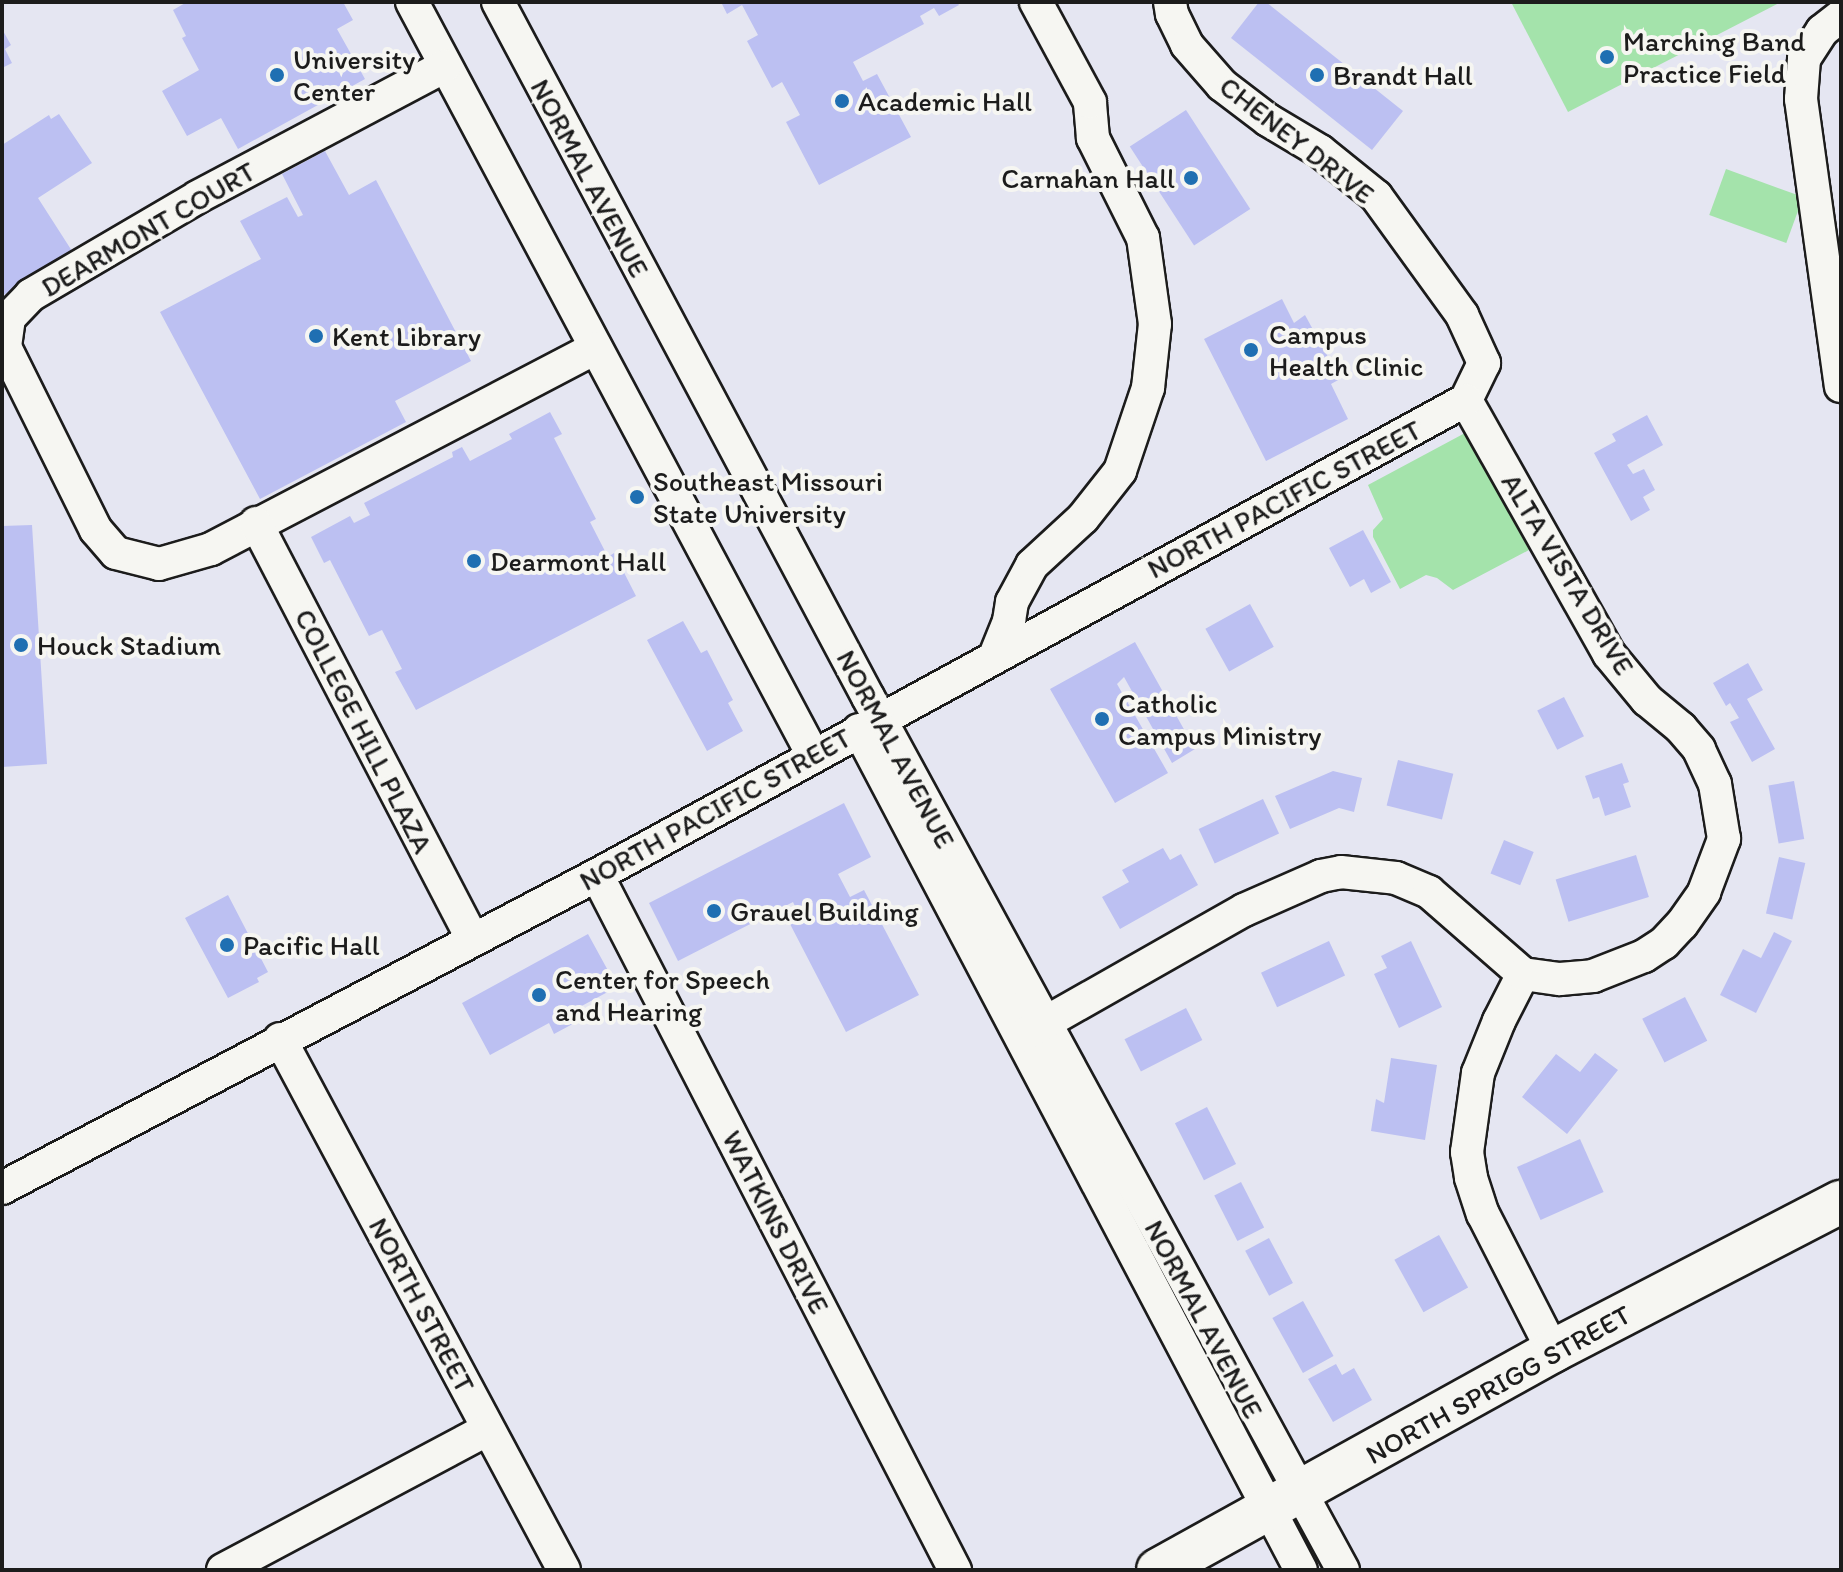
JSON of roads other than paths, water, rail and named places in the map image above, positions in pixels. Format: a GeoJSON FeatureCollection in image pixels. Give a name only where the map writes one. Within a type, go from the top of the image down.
{"type":"FeatureCollection","features":[{"type":"Feature","properties":{"kind":"main road","name":"NORTH SPRIGG STREET"},"geometry":{"type":"LineString","coordinates":[[1158,1570],[1553,1351],[1841,1202]]}},
{"type":"Feature","properties":{"kind":"street"},"geometry":{"type":"LineString","coordinates":[[412,2],[813,755]]}},
{"type":"Feature","properties":{"kind":"street","name":"NORMAL AVENUE"},"geometry":{"type":"LineString","coordinates":[[498,2],[870,724],[1286,1501]]}},
{"type":"Feature","properties":{"kind":"street"},"geometry":{"type":"LineString","coordinates":[[995,656],[1009,621],[1012,602],[1032,565],[1083,518],[1120,471],[1148,388],[1155,324],[1143,238],[1093,138],[1090,102],[1036,2]]}},
{"type":"Feature","properties":{"kind":"street","name":"CHENEY DRIVE"},"geometry":{"type":"LineString","coordinates":[[1170,2],[1187,45],[1222,85],[1268,120],[1320,151],[1376,196],[1462,315],[1484,363],[1466,400]]}},
{"type":"Feature","properties":{"kind":"street"},"geometry":{"type":"LineString","coordinates":[[1841,16],[1822,31],[1804,59],[1801,99],[1841,386]]}},
{"type":"Feature","properties":{"kind":"street","name":"DEARMONT COURT"},"geometry":{"type":"LineString","coordinates":[[445,66],[198,197],[31,295],[9,318],[5,347],[96,530],[116,553],[159,564],[211,549],[596,348]]}},
{"type":"Feature","properties":{"kind":"street","name":"NORTH PACIFIC STREET"},"geometry":{"type":"LineString","coordinates":[[2,1188],[280,1039],[597,875],[1466,400]]}},
{"type":"Feature","properties":{"kind":"street","name":"ALTA VISTA DRIVE"},"geometry":{"type":"LineString","coordinates":[[1466,400],[1609,654],[1647,700],[1681,728],[1699,749],[1715,784],[1724,839],[1704,892],[1664,943],[1635,961],[1593,976],[1560,979],[1523,974]]}},
{"type":"Feature","properties":{"kind":"street","name":"COLLEGE HILL PLAZA"},"geometry":{"type":"LineString","coordinates":[[256,523],[472,938]]}},
{"type":"Feature","properties":{"kind":"street"},"geometry":{"type":"LineString","coordinates":[[1033,1030],[1244,910],[1321,876],[1341,872],[1396,878],[1429,892],[1523,974],[1478,1073],[1467,1152],[1483,1214],[1553,1351]]}},
{"type":"Feature","properties":{"kind":"street","name":"WATKINS DRIVE"},"geometry":{"type":"LineString","coordinates":[[597,875],[955,1570]]}},
{"type":"Feature","properties":{"kind":"street","name":"NORTH STREET"},"geometry":{"type":"LineString","coordinates":[[280,1039],[564,1570]]}},
{"type":"Feature","properties":{"kind":"street"},"geometry":{"type":"LineString","coordinates":[[223,1570],[488,1429]]}},
{"type":"Feature","properties":{"kind":"street"},"geometry":{"type":"LineString","coordinates":[[1286,1501],[1301,1570]]}},
{"type":"Feature","properties":{"kind":"street"},"geometry":{"type":"LineString","coordinates":[[1286,1501],[1343,1570]]}},
{"type":"Feature","properties":{"kind":"place","name":"Marching Band Practice Field"},"geometry":{"type":"Point","coordinates":[1607,57]}},
{"type":"Feature","properties":{"kind":"place","name":"University Center"},"geometry":{"type":"Point","coordinates":[277,75]}},
{"type":"Feature","properties":{"kind":"place","name":"Brandt Hall"},"geometry":{"type":"Point","coordinates":[1317,75]}},
{"type":"Feature","properties":{"kind":"place","name":"Academic Hall"},"geometry":{"type":"Point","coordinates":[842,101]}},
{"type":"Feature","properties":{"kind":"place","name":"Carnahan Hall"},"geometry":{"type":"Point","coordinates":[1191,178]}},
{"type":"Feature","properties":{"kind":"place","name":"Kent Library"},"geometry":{"type":"Point","coordinates":[316,336]}},
{"type":"Feature","properties":{"kind":"place","name":"Campus Health Clinic"},"geometry":{"type":"Point","coordinates":[1251,350]}},
{"type":"Feature","properties":{"kind":"place","name":"Southeast Missouri State University"},"geometry":{"type":"Point","coordinates":[637,497]}},
{"type":"Feature","properties":{"kind":"place","name":"Dearmont Hall"},"geometry":{"type":"Point","coordinates":[474,561]}},
{"type":"Feature","properties":{"kind":"place","name":"Houck Stadium"},"geometry":{"type":"Point","coordinates":[21,645]}},
{"type":"Feature","properties":{"kind":"place","name":"Catholic Campus Ministry"},"geometry":{"type":"Point","coordinates":[1102,719]}},
{"type":"Feature","properties":{"kind":"place","name":"Grauel Building"},"geometry":{"type":"Point","coordinates":[714,911]}},
{"type":"Feature","properties":{"kind":"place","name":"Pacific Hall"},"geometry":{"type":"Point","coordinates":[227,945]}},
{"type":"Feature","properties":{"kind":"place","name":"Center for Speech and Hearing"},"geometry":{"type":"Point","coordinates":[539,995]}}]}
